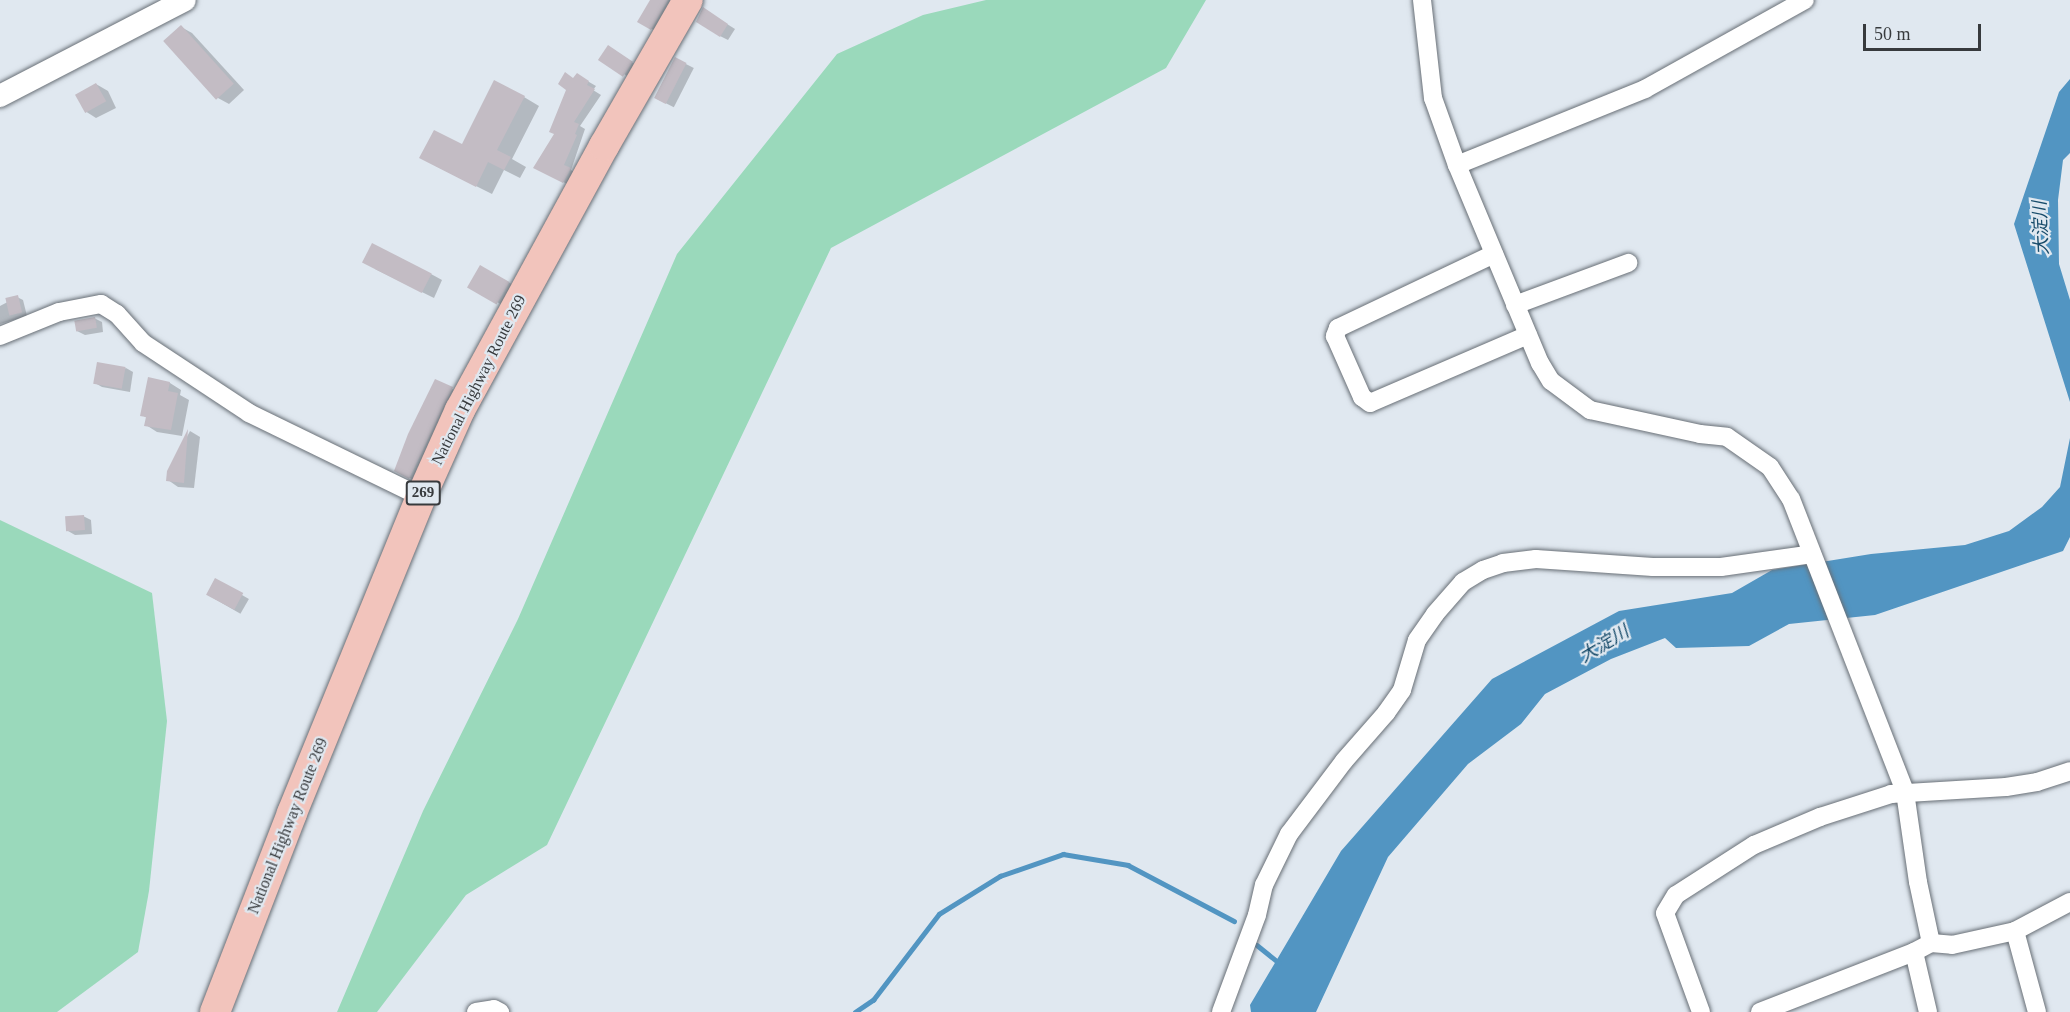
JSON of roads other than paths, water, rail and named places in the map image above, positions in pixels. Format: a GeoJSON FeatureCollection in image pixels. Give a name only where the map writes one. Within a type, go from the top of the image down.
{"type":"FeatureCollection","features":[{"type":"Feature","properties":{"kind":"highway","name":"National Highway Route 269"},"geometry":{"type":"LineString","coordinates":[[215,1012],[292,813],[421,497],[460,410],[604,146],[688,0]]}},
{"type":"Feature","properties":{"kind":"street"},"geometry":{"type":"LineString","coordinates":[[0,96],[185,0]]}},
{"type":"Feature","properties":{"kind":"street"},"geometry":{"type":"LineString","coordinates":[[1422,0],[1433,98],[1457,165],[1515,305],[1540,363],[1551,381],[1590,410],[1727,437],[1770,467],[1791,499],[1905,792],[1918,882],[1931,943]]}},
{"type":"Feature","properties":{"kind":"street"},"geometry":{"type":"LineString","coordinates":[[1457,165],[1645,89],[1805,0]]}},
{"type":"Feature","properties":{"kind":"street"},"geometry":{"type":"LineString","coordinates":[[1494,254],[1338,328],[1335,336],[1362,397],[1370,403],[1528,335]]}},
{"type":"Feature","properties":{"kind":"street"},"geometry":{"type":"LineString","coordinates":[[1515,305],[1628,263]]}},
{"type":"Feature","properties":{"kind":"street"},"geometry":{"type":"LineString","coordinates":[[0,336],[58,312],[101,304],[117,314],[143,343],[249,412],[421,497]]}},
{"type":"Feature","properties":{"kind":"street"},"geometry":{"type":"LineString","coordinates":[[1221,1012],[1257,915],[1264,885],[1289,834],[1402,690],[1417,640],[1435,614],[1463,582],[1483,570],[1503,563],[1536,559],[1653,567],[1721,567],[1812,554]]}},
{"type":"Feature","properties":{"kind":"street"},"geometry":{"type":"LineString","coordinates":[[1701,1012],[1665,913],[1676,895],[1754,845],[1820,817],[1905,792],[2006,787],[2037,782],[2070,771]]}},
{"type":"Feature","properties":{"kind":"street"},"geometry":{"type":"LineString","coordinates":[[1760,1012],[1914,952],[1931,943],[1952,945],[2015,931],[2070,902]]}},
{"type":"Feature","properties":{"kind":"street"},"geometry":{"type":"LineString","coordinates":[[2015,931],[2037,1012]]}},
{"type":"Feature","properties":{"kind":"street"},"geometry":{"type":"LineString","coordinates":[[1914,952],[1928,1012]]}},
{"type":"Feature","properties":{"kind":"street"},"geometry":{"type":"LineString","coordinates":[[476,1012],[494,1009],[500,1012]]}},
{"type":"Feature","properties":{"kind":"water","name":"大淀川"},"geometry":{"type":"Polygon","coordinates":[[[2070,79],[2070,153],[2063,160],[2058,200],[2059,264],[2070,300],[2070,402],[2014,224],[2059,92],[2070,79]]]}},
{"type":"Feature","properties":{"kind":"water","name":"大淀川"},"geometry":{"type":"Polygon","coordinates":[[[2070,438],[2070,537],[2063,551],[1875,615],[1789,624],[1749,646],[1676,648],[1665,638],[1611,659],[1545,694],[1521,724],[1468,764],[1388,857],[1316,1012],[1251,1012],[1250,1005],[1341,851],[1492,679],[1619,611],[1732,593],[1772,570],[1871,554],[1965,545],[2009,531],[2042,507],[2060,487],[2070,438]]]}},
{"type":"Feature","properties":{"kind":"waterway"},"geometry":{"type":"LineString","coordinates":[[855,1012],[873,1000],[939,914],[1000,876],[1063,854],[1128,865],[1234,921]]}},
{"type":"Feature","properties":{"kind":"waterway"},"geometry":{"type":"LineString","coordinates":[[1257,945],[1279,963]]}}]}
